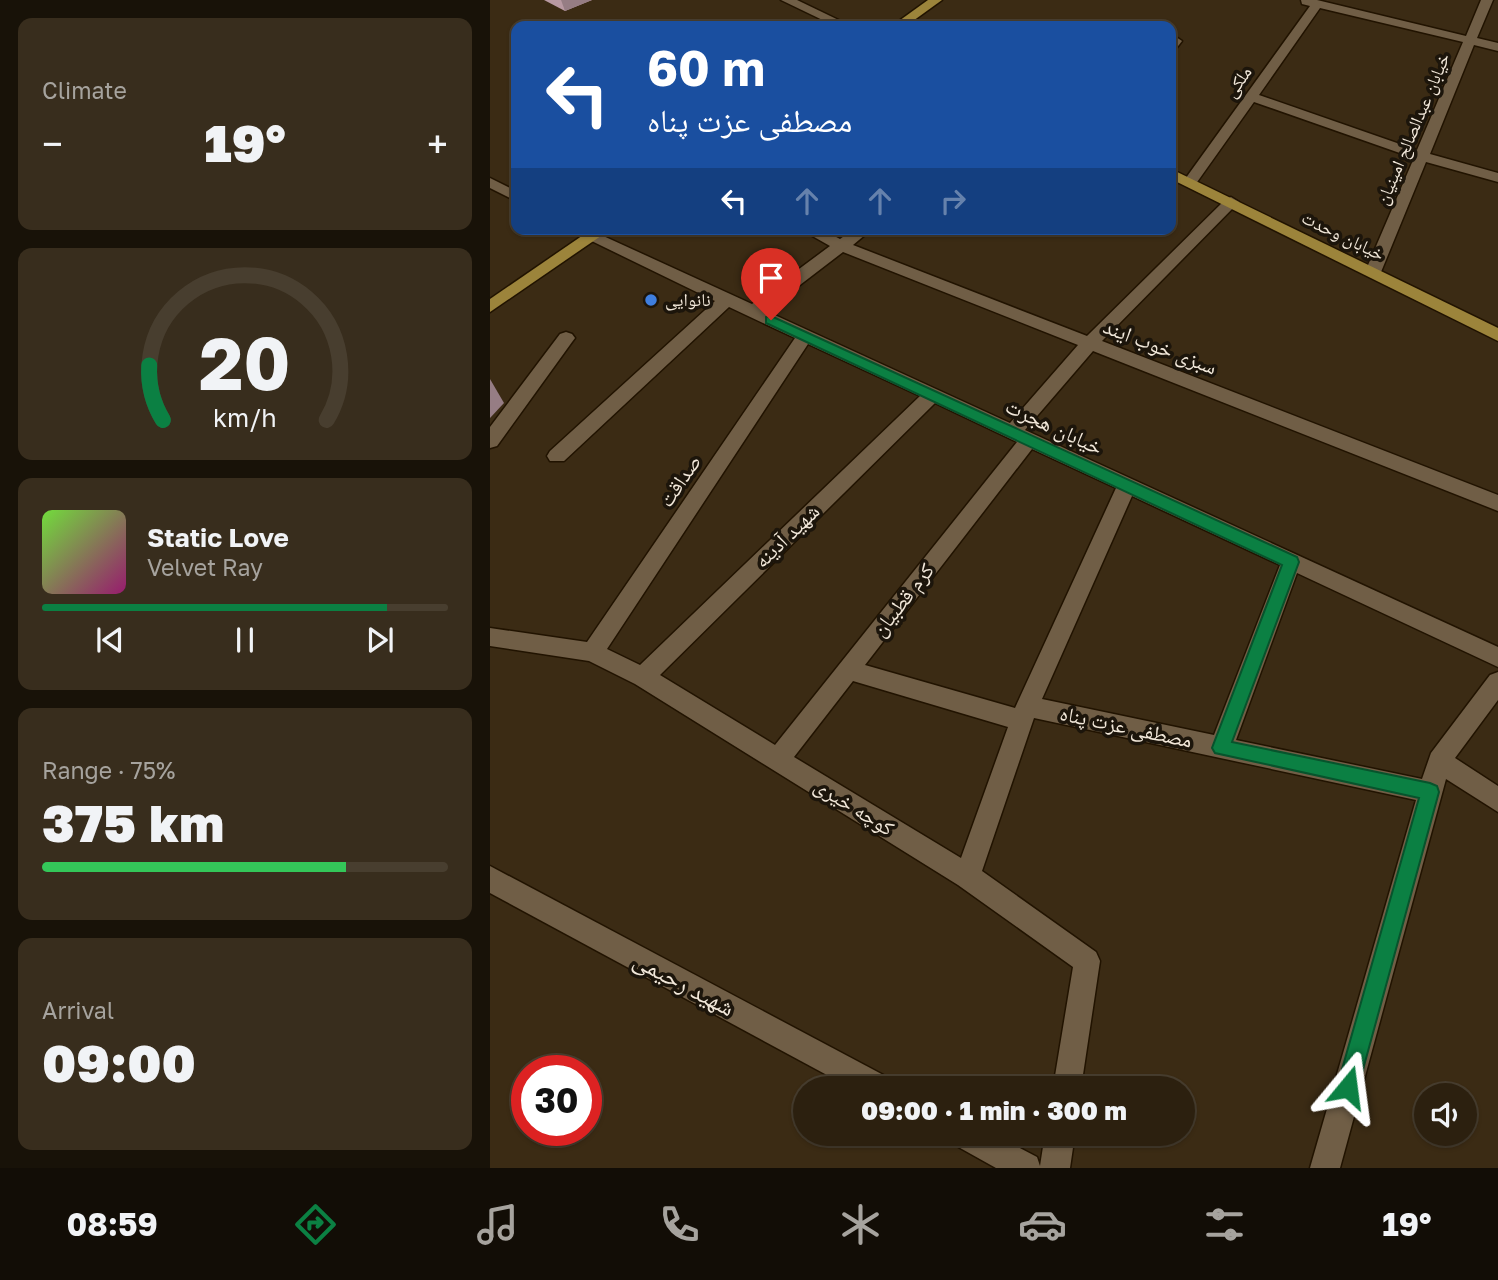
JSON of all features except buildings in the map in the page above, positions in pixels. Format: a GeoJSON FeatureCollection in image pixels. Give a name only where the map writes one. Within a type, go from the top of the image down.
{"type":"FeatureCollection","features":[{"type":"Feature","properties":{"kind":"main road"},"geometry":{"type":"LineString","coordinates":[[905,21],[936,0]]}},
{"type":"Feature","properties":{"kind":"main road","name":"خیابان وحدت"},"geometry":{"type":"LineString","coordinates":[[1176,175],[1498,335]]}},
{"type":"Feature","properties":{"kind":"main road"},"geometry":{"type":"LineString","coordinates":[[490,307],[586,235]]}},
{"type":"Feature","properties":{"kind":"street"},"geometry":{"type":"LineString","coordinates":[[787,0],[834,21]]}},
{"type":"Feature","properties":{"kind":"street"},"geometry":{"type":"LineString","coordinates":[[1302,0],[1498,47]]}},
{"type":"Feature","properties":{"kind":"street","name":"خیابان عبدالصالح امینیان"},"geometry":{"type":"LineString","coordinates":[[1373,272],[1487,0]]}},
{"type":"Feature","properties":{"kind":"street","name":"ملکی"},"geometry":{"type":"LineString","coordinates":[[1190,182],[1317,4]]}},
{"type":"Feature","properties":{"kind":"street"},"geometry":{"type":"LineString","coordinates":[[1251,97],[1422,156],[1498,177]]}},
{"type":"Feature","properties":{"kind":"street"},"geometry":{"type":"LineString","coordinates":[[490,182],[511,194]]}},
{"type":"Feature","properties":{"kind":"street","name":"کرم قطبیان"},"geometry":{"type":"LineString","coordinates":[[778,759],[848,670],[1089,344],[1231,202]]}},
{"type":"Feature","properties":{"kind":"street","name":"خیابان هجرت"},"geometry":{"type":"LineString","coordinates":[[596,235],[726,300],[1498,657]]}},
{"type":"Feature","properties":{"kind":"street","name":"سبزی خوب ایند"},"geometry":{"type":"LineString","coordinates":[[820,235],[1089,344],[1498,503]]}},
{"type":"Feature","properties":{"kind":"street"},"geometry":{"type":"LineString","coordinates":[[753,312],[856,235]]}},
{"type":"Feature","properties":{"kind":"street"},"geometry":{"type":"LineString","coordinates":[[557,456],[726,300]]}},
{"type":"Feature","properties":{"kind":"street","name":"صداقت"},"geometry":{"type":"LineString","coordinates":[[592,652],[806,336]]}},
{"type":"Feature","properties":{"kind":"street"},"geometry":{"type":"LineString","coordinates":[[490,441],[566,338]]}},
{"type":"Feature","properties":{"kind":"street","name":"شهید آدینه"},"geometry":{"type":"LineString","coordinates":[[643,677],[932,395]]}},
{"type":"Feature","properties":{"kind":"street"},"geometry":{"type":"LineString","coordinates":[[967,876],[1025,713],[1127,486]]}},
{"type":"Feature","properties":{"kind":"street"},"geometry":{"type":"LineString","coordinates":[[1221,748],[1291,562]]}},
{"type":"Feature","properties":{"kind":"street","name":"کوچه خیری"},"geometry":{"type":"LineString","coordinates":[[490,637],[592,652],[643,677],[967,876],[1087,961],[1069,1076]]}},
{"type":"Feature","properties":{"kind":"street","name":"مصطفی عزت پناه"},"geometry":{"type":"LineString","coordinates":[[848,670],[1025,713],[1221,748],[1430,792]]}},
{"type":"Feature","properties":{"kind":"street"},"geometry":{"type":"LineString","coordinates":[[1325,1168],[1439,761],[1498,682]]}},
{"type":"Feature","properties":{"kind":"street"},"geometry":{"type":"LineString","coordinates":[[1439,761],[1498,800]]}},
{"type":"Feature","properties":{"kind":"street","name":"شهید رحیمی"},"geometry":{"type":"LineString","coordinates":[[490,879],[857,1076]]}},
{"type":"Feature","properties":{"kind":"street"},"geometry":{"type":"LineString","coordinates":[[985,1146],[1026,1168]]}},
{"type":"Feature","properties":{"kind":"street"},"geometry":{"type":"LineString","coordinates":[[1055,1168],[1058,1146]]}},
{"type":"Feature","properties":{"kind":"place","name":"نانوایی"},"geometry":{"type":"Point","coordinates":[651,300]}},
{"type":"Feature","properties":{"kind":"route"},"geometry":{"type":"LineString","coordinates":[[771,320],[1291,562],[1221,748],[1430,792],[1348,1087]]}}]}
